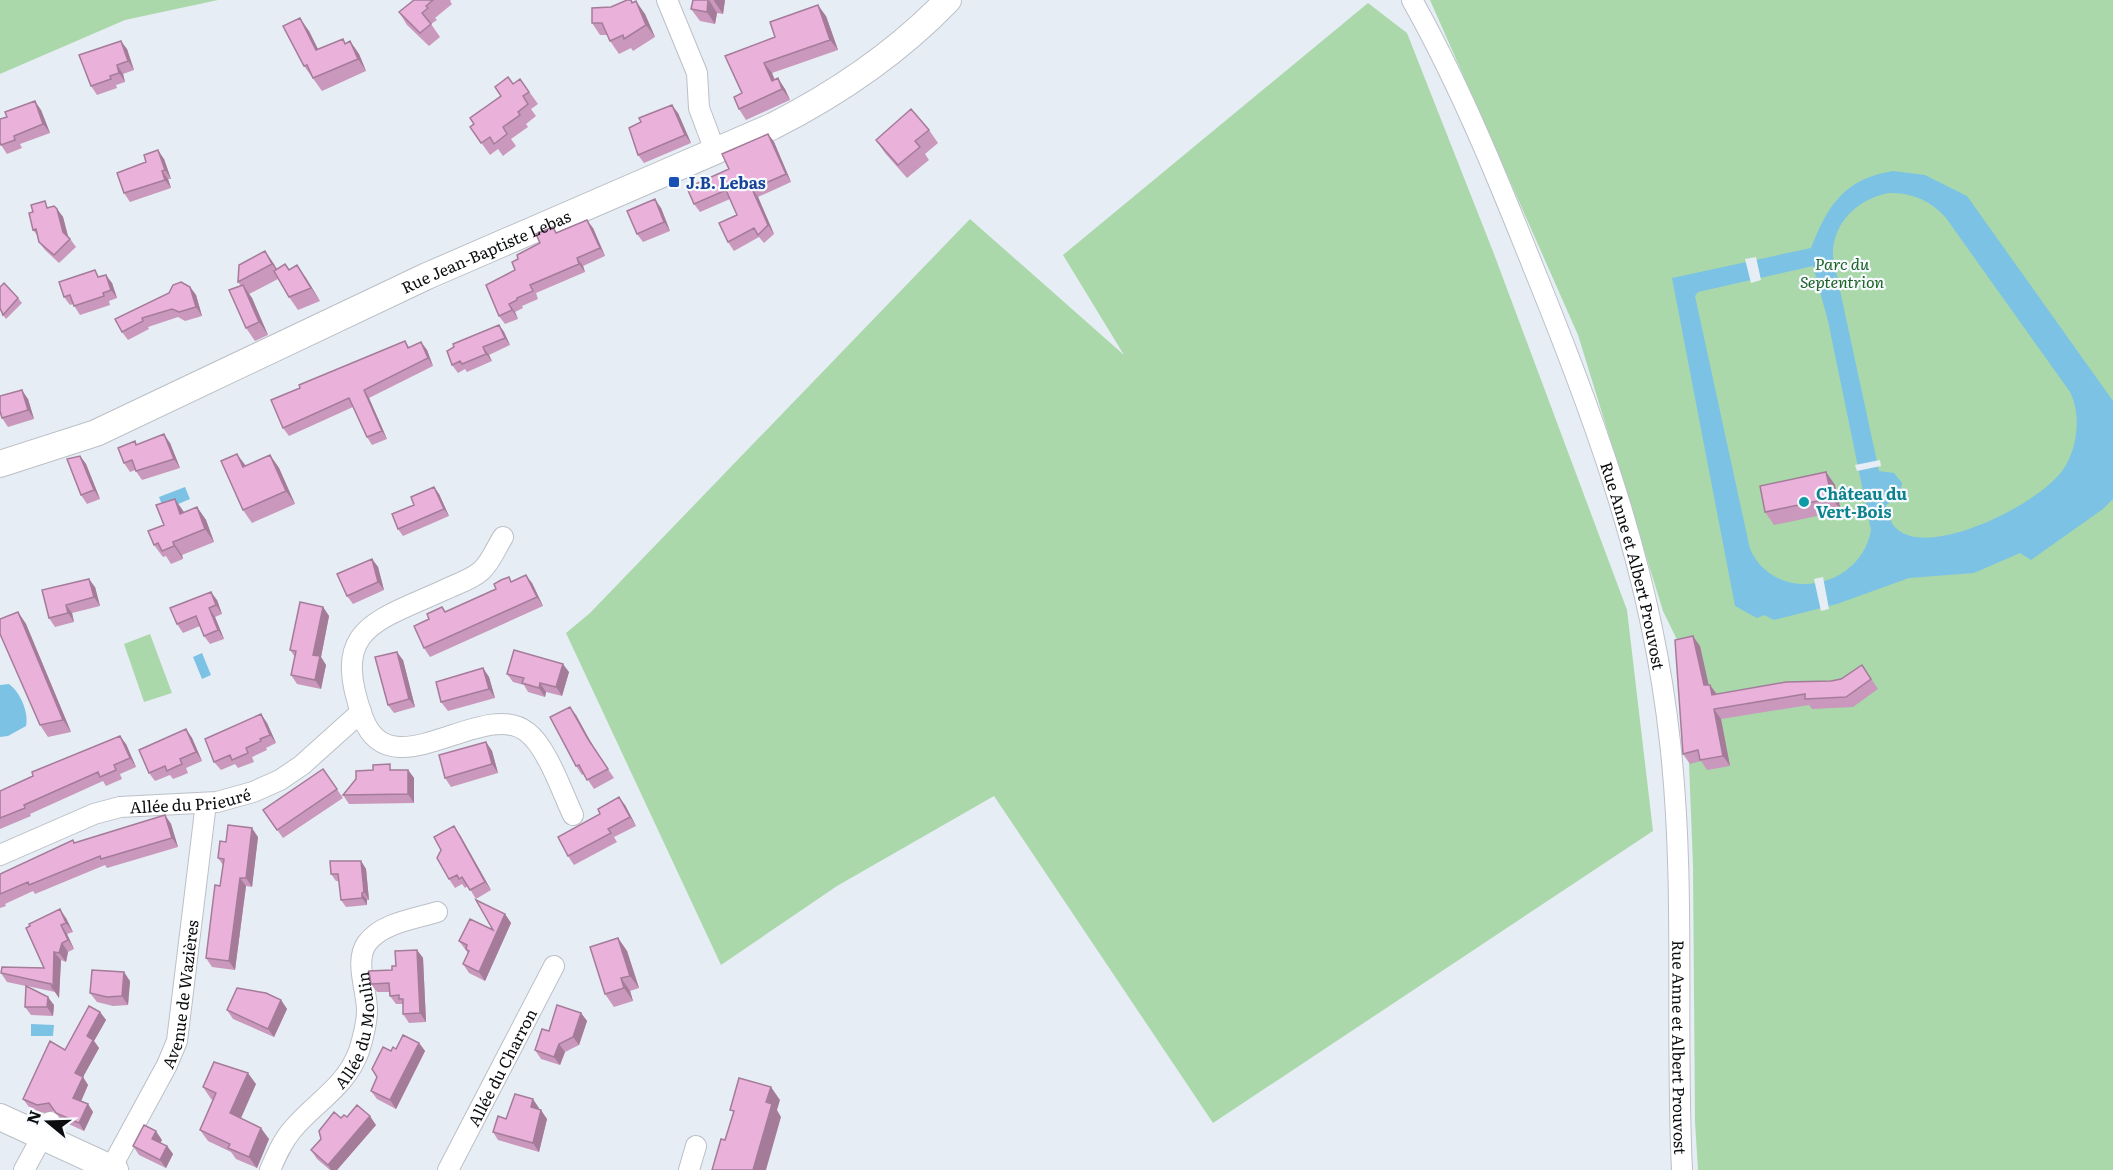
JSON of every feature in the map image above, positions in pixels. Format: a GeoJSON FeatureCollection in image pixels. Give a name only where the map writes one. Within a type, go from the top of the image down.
{"type":"FeatureCollection","features":[{"type":"Feature","properties":{"kind":"main road","name":"Rue Jean-Baptiste Lebas"},"geometry":{"type":"LineString","coordinates":[[0,464],[96,433],[427,276],[773,126],[839,90],[897,47],[948,0]]}},
{"type":"Feature","properties":{"kind":"main road"},"geometry":{"type":"LineString","coordinates":[[0,1117],[47,1130],[113,1169]]}},
{"type":"Feature","properties":{"kind":"street"},"geometry":{"type":"LineString","coordinates":[[667,0],[697,73],[699,108],[715,151]]}},
{"type":"Feature","properties":{"kind":"street","name":"Rue Anne et Albert Prouvost"},"geometry":{"type":"LineString","coordinates":[[1412,0],[1478,133],[1549,306],[1618,492],[1647,598],[1668,721],[1676,819],[1682,1170]]}},
{"type":"Feature","properties":{"kind":"street"},"geometry":{"type":"LineString","coordinates":[[503,537],[486,565],[474,576],[386,616],[362,635],[351,657],[352,676],[361,712],[376,737],[400,747],[422,745],[496,724],[520,728],[540,746],[573,815]]}},
{"type":"Feature","properties":{"kind":"street","name":"Allée du Prieuré"},"geometry":{"type":"LineString","coordinates":[[0,855],[94,814],[120,807],[206,803],[253,792],[291,773],[313,757],[361,712]]}},
{"type":"Feature","properties":{"kind":"street","name":"Avenue de Wazières"},"geometry":{"type":"LineString","coordinates":[[113,1169],[167,1065],[179,1034],[206,803]]}},
{"type":"Feature","properties":{"kind":"street","name":"Allée du Moulin"},"geometry":{"type":"LineString","coordinates":[[270,1170],[291,1130],[336,1089],[355,1061],[363,1036],[367,1011],[361,959],[364,947],[382,930],[437,912]]}},
{"type":"Feature","properties":{"kind":"street","name":"Allée du Charron"},"geometry":{"type":"LineString","coordinates":[[448,1170],[554,966]]}},
{"type":"Feature","properties":{"kind":"street"},"geometry":{"type":"LineString","coordinates":[[24,1170],[47,1130]]}},
{"type":"Feature","properties":{"kind":"street"},"geometry":{"type":"LineString","coordinates":[[689,1170],[696,1146]]}},
{"type":"Feature","properties":{"kind":"green space"},"geometry":{"type":"Polygon","coordinates":[[[0,0],[218,0],[125,20],[0,74],[0,0]]]}},
{"type":"Feature","properties":{"kind":"green space","name":"Parc du Septentrion"},"geometry":{"type":"Polygon","coordinates":[[[1430,0],[2113,0],[2113,1170],[1698,1170],[1695,1122],[1693,866],[1688,738],[1681,648],[1663,611],[1578,335],[1430,0]]]}},
{"type":"Feature","properties":{"kind":"green space"},"geometry":{"type":"Polygon","coordinates":[[[1368,3],[1407,33],[1494,254],[1627,610],[1653,831],[1213,1123],[994,796],[837,886],[721,965],[566,633],[590,613],[970,219],[1124,355],[1063,255],[1368,3]]]}},
{"type":"Feature","properties":{"kind":"green space"},"geometry":{"type":"Polygon","coordinates":[[[150,634],[172,693],[144,702],[124,644],[150,634]]]}},
{"type":"Feature","properties":{"kind":"water"},"geometry":{"type":"Polygon","coordinates":[[[1893,171],[1925,175],[1967,196],[2113,401],[2113,499],[2103,509],[2031,560],[2020,553],[1974,573],[1909,578],[1837,604],[1774,620],[1764,615],[1757,618],[1735,606],[1672,278],[1811,248],[1824,219],[1840,196],[1862,180],[1893,171]],[[1889,193],[1866,201],[1848,215],[1836,234],[1833,258],[1879,471],[1894,473],[1902,483],[1899,497],[1886,505],[1889,517],[1901,532],[1918,537],[1939,537],[1987,522],[2011,510],[2050,484],[2062,471],[2071,454],[2076,433],[2076,412],[2070,392],[1946,218],[1934,207],[1920,199],[1906,194],[1889,193]],[[1813,266],[1698,292],[1695,296],[1750,549],[1762,567],[1778,578],[1797,584],[1816,583],[1835,577],[1852,566],[1864,550],[1871,530],[1828,321],[1813,266]]]}},
{"type":"Feature","properties":{"kind":"water"},"geometry":{"type":"Polygon","coordinates":[[[185,487],[190,499],[164,510],[159,497],[185,487]]]}},
{"type":"Feature","properties":{"kind":"water"},"geometry":{"type":"Polygon","coordinates":[[[202,653],[211,675],[202,679],[193,657],[202,653]]]}},
{"type":"Feature","properties":{"kind":"water"},"geometry":{"type":"Polygon","coordinates":[[[9,684],[23,704],[27,721],[26,726],[8,736],[0,737],[0,685],[9,684]]]}},
{"type":"Feature","properties":{"kind":"water"},"geometry":{"type":"Polygon","coordinates":[[[31,1024],[54,1025],[53,1036],[31,1036],[31,1024]]]}},
{"type":"Feature","properties":{"kind":"pier"},"geometry":{"type":"Polygon","coordinates":[[[1756,257],[1761,280],[1751,283],[1745,259],[1756,257]]]}},
{"type":"Feature","properties":{"kind":"pier"},"geometry":{"type":"Polygon","coordinates":[[[1880,460],[1881,466],[1857,471],[1855,465],[1880,460]]]}},
{"type":"Feature","properties":{"kind":"pier"},"geometry":{"type":"Polygon","coordinates":[[[1823,577],[1829,609],[1821,611],[1814,579],[1823,577]]]}},
{"type":"Feature","properties":{"kind":"building"},"geometry":{"type":"Polygon","coordinates":[[[414,0],[433,0],[422,13],[431,24],[420,33],[399,12],[414,0]]]}},
{"type":"Feature","properties":{"kind":"building"},"geometry":{"type":"Polygon","coordinates":[[[631,0],[632,3],[636,1],[646,25],[624,39],[623,35],[610,41],[602,23],[592,23],[592,8],[611,7],[631,0]]]}},
{"type":"Feature","properties":{"kind":"building"},"geometry":{"type":"Polygon","coordinates":[[[693,0],[708,0],[707,12],[691,9],[693,0]]]}},
{"type":"Feature","properties":{"kind":"building"},"geometry":{"type":"Polygon","coordinates":[[[818,5],[830,40],[764,63],[772,81],[778,78],[782,89],[739,109],[734,97],[742,93],[725,56],[775,37],[770,22],[818,5]]]}},
{"type":"Feature","properties":{"kind":"building"},"geometry":{"type":"Polygon","coordinates":[[[300,18],[316,50],[343,39],[345,44],[350,41],[358,59],[313,78],[283,26],[300,18]]]}},
{"type":"Feature","properties":{"kind":"building"},"geometry":{"type":"Polygon","coordinates":[[[121,41],[128,61],[117,65],[119,73],[110,76],[111,79],[91,86],[79,55],[121,41]]]}},
{"type":"Feature","properties":{"kind":"building"},"geometry":{"type":"Polygon","coordinates":[[[508,77],[513,84],[520,79],[529,92],[523,96],[528,104],[518,112],[520,115],[503,127],[507,134],[494,144],[490,137],[481,143],[470,127],[474,124],[470,118],[501,96],[495,87],[508,77]]]}},
{"type":"Feature","properties":{"kind":"building"},"geometry":{"type":"Polygon","coordinates":[[[35,101],[43,124],[14,136],[15,140],[1,145],[0,119],[7,117],[5,112],[35,101]]]}},
{"type":"Feature","properties":{"kind":"building"},"geometry":{"type":"Polygon","coordinates":[[[672,105],[685,135],[638,155],[629,128],[641,122],[639,118],[672,105]]]}},
{"type":"Feature","properties":{"kind":"building"},"geometry":{"type":"Polygon","coordinates":[[[911,109],[929,130],[915,141],[920,147],[898,165],[876,140],[911,109]]]}},
{"type":"Feature","properties":{"kind":"building"},"geometry":{"type":"Polygon","coordinates":[[[768,134],[786,174],[752,189],[768,225],[758,235],[754,228],[728,242],[719,223],[737,215],[726,190],[694,204],[687,188],[729,169],[722,154],[768,134]]]}},
{"type":"Feature","properties":{"kind":"building"},"geometry":{"type":"Polygon","coordinates":[[[158,150],[165,170],[162,171],[165,180],[124,193],[117,173],[146,162],[144,155],[158,150]]]}},
{"type":"Feature","properties":{"kind":"building"},"geometry":{"type":"Polygon","coordinates":[[[655,199],[664,222],[637,234],[627,211],[655,199]]]}},
{"type":"Feature","properties":{"kind":"building"},"geometry":{"type":"Polygon","coordinates":[[[45,201],[47,208],[54,206],[57,209],[63,232],[70,239],[54,255],[39,242],[29,213],[33,212],[31,205],[45,201]]]}},
{"type":"Feature","properties":{"kind":"building"},"geometry":{"type":"Polygon","coordinates":[[[587,220],[600,248],[577,258],[579,264],[530,285],[533,291],[517,298],[509,304],[512,310],[499,316],[486,285],[515,270],[512,262],[518,259],[517,255],[540,243],[536,234],[553,227],[556,233],[587,220]]]}},
{"type":"Feature","properties":{"kind":"building"},"geometry":{"type":"Polygon","coordinates":[[[265,251],[272,264],[238,282],[239,265],[265,251]]]}},
{"type":"Feature","properties":{"kind":"building"},"geometry":{"type":"Polygon","coordinates":[[[285,264],[289,270],[297,265],[311,288],[289,297],[274,271],[285,264]]]}},
{"type":"Feature","properties":{"kind":"building"},"geometry":{"type":"Polygon","coordinates":[[[95,270],[98,277],[106,275],[111,290],[103,293],[104,296],[74,306],[70,295],[64,297],[59,282],[95,270]]]}},
{"type":"Feature","properties":{"kind":"building"},"geometry":{"type":"Polygon","coordinates":[[[181,282],[190,287],[196,307],[179,312],[172,309],[142,318],[143,321],[122,332],[115,319],[169,293],[173,285],[181,282]]]}},
{"type":"Feature","properties":{"kind":"building"},"geometry":{"type":"Polygon","coordinates":[[[4,283],[18,298],[3,315],[0,308],[0,287],[4,283]]]}},
{"type":"Feature","properties":{"kind":"building"},"geometry":{"type":"Polygon","coordinates":[[[243,285],[259,322],[246,328],[229,290],[243,285]]]}},
{"type":"Feature","properties":{"kind":"building"},"geometry":{"type":"Polygon","coordinates":[[[499,325],[505,338],[483,347],[486,354],[462,364],[460,361],[452,365],[447,351],[454,347],[453,344],[499,325]]]}},
{"type":"Feature","properties":{"kind":"building"},"geometry":{"type":"Polygon","coordinates":[[[405,341],[408,348],[421,342],[428,358],[364,390],[382,431],[367,437],[349,398],[283,428],[271,400],[300,388],[299,385],[405,341]]]}},
{"type":"Feature","properties":{"kind":"building"},"geometry":{"type":"Polygon","coordinates":[[[22,390],[28,410],[2,418],[0,396],[22,390]]]}},
{"type":"Feature","properties":{"kind":"building"},"geometry":{"type":"Polygon","coordinates":[[[164,434],[174,459],[136,471],[132,460],[124,463],[118,448],[135,441],[136,445],[164,434]]]}},
{"type":"Feature","properties":{"kind":"building"},"geometry":{"type":"Polygon","coordinates":[[[237,454],[243,467],[270,455],[286,491],[243,510],[221,461],[237,454]]]}},
{"type":"Feature","properties":{"kind":"building"},"geometry":{"type":"Polygon","coordinates":[[[80,456],[94,490],[81,495],[67,459],[80,456]]]}},
{"type":"Feature","properties":{"kind":"building"},"geometry":{"type":"Polygon","coordinates":[[[1826,472],[1832,498],[1765,512],[1760,486],[1826,472]]]}},
{"type":"Feature","properties":{"kind":"building"},"geometry":{"type":"Polygon","coordinates":[[[434,487],[444,509],[398,529],[392,514],[414,505],[411,497],[434,487]]]}},
{"type":"Feature","properties":{"kind":"building"},"geometry":{"type":"Polygon","coordinates":[[[175,499],[180,514],[197,507],[205,529],[173,542],[174,546],[162,551],[158,543],[154,545],[148,531],[164,525],[156,505],[175,499]]]}},
{"type":"Feature","properties":{"kind":"building"},"geometry":{"type":"Polygon","coordinates":[[[372,559],[378,582],[347,596],[337,574],[372,559]]]}},
{"type":"Feature","properties":{"kind":"building"},"geometry":{"type":"Polygon","coordinates":[[[526,575],[537,597],[424,648],[414,626],[429,619],[427,614],[442,607],[445,612],[496,589],[494,584],[501,580],[509,577],[511,582],[526,575]]]}},
{"type":"Feature","properties":{"kind":"building"},"geometry":{"type":"Polygon","coordinates":[[[89,579],[94,597],[66,605],[68,613],[49,618],[42,590],[89,579]]]}},
{"type":"Feature","properties":{"kind":"building"},"geometry":{"type":"Polygon","coordinates":[[[211,592],[216,605],[209,608],[218,630],[204,636],[196,616],[177,624],[170,608],[211,592]]]}},
{"type":"Feature","properties":{"kind":"building"},"geometry":{"type":"Polygon","coordinates":[[[300,602],[323,607],[313,655],[320,656],[315,680],[291,675],[296,651],[290,650],[300,602]]]}},
{"type":"Feature","properties":{"kind":"building"},"geometry":{"type":"Polygon","coordinates":[[[18,612],[63,720],[40,725],[0,634],[0,619],[18,612]]]}},
{"type":"Feature","properties":{"kind":"building"},"geometry":{"type":"Polygon","coordinates":[[[1693,636],[1704,685],[1710,685],[1712,695],[1786,682],[1841,679],[1862,665],[1871,679],[1846,697],[1805,699],[1805,694],[1714,709],[1723,756],[1700,760],[1698,750],[1683,754],[1675,640],[1693,636]]]}},
{"type":"Feature","properties":{"kind":"building"},"geometry":{"type":"Polygon","coordinates":[[[514,650],[563,664],[556,687],[540,683],[539,688],[522,683],[524,678],[507,674],[514,650]]]}},
{"type":"Feature","properties":{"kind":"building"},"geometry":{"type":"Polygon","coordinates":[[[397,652],[409,699],[388,705],[375,657],[397,652]]]}},
{"type":"Feature","properties":{"kind":"building"},"geometry":{"type":"Polygon","coordinates":[[[483,668],[489,689],[441,702],[436,682],[483,668]]]}},
{"type":"Feature","properties":{"kind":"building"},"geometry":{"type":"Polygon","coordinates":[[[570,707],[608,769],[587,780],[579,765],[576,766],[550,717],[570,707]]]}},
{"type":"Feature","properties":{"kind":"building"},"geometry":{"type":"Polygon","coordinates":[[[261,714],[270,735],[246,748],[248,753],[232,760],[230,755],[214,762],[205,739],[261,714]]]}},
{"type":"Feature","properties":{"kind":"building"},"geometry":{"type":"Polygon","coordinates":[[[186,729],[196,752],[180,759],[182,764],[167,771],[165,766],[149,773],[139,750],[186,729]]]}},
{"type":"Feature","properties":{"kind":"building"},"geometry":{"type":"Polygon","coordinates":[[[120,736],[130,758],[114,765],[116,770],[100,777],[98,772],[0,818],[0,791],[33,776],[32,772],[120,736]]]}},
{"type":"Feature","properties":{"kind":"building"},"geometry":{"type":"Polygon","coordinates":[[[486,742],[492,764],[445,778],[439,755],[486,742]]]}},
{"type":"Feature","properties":{"kind":"building"},"geometry":{"type":"Polygon","coordinates":[[[390,764],[390,770],[408,770],[408,794],[343,795],[356,779],[356,771],[373,770],[373,765],[390,764]]]}},
{"type":"Feature","properties":{"kind":"building"},"geometry":{"type":"Polygon","coordinates":[[[323,769],[337,789],[277,830],[263,810],[323,769]]]}},
{"type":"Feature","properties":{"kind":"building"},"geometry":{"type":"Polygon","coordinates":[[[619,797],[630,817],[608,829],[611,833],[568,856],[558,837],[600,814],[598,809],[619,797]]]}},
{"type":"Feature","properties":{"kind":"building"},"geometry":{"type":"Polygon","coordinates":[[[165,815],[172,838],[101,859],[100,856],[29,885],[28,882],[0,894],[0,874],[73,840],[74,843],[165,815]]]}},
{"type":"Feature","properties":{"kind":"building"},"geometry":{"type":"Polygon","coordinates":[[[228,825],[252,828],[246,878],[240,878],[229,961],[206,958],[215,885],[220,886],[224,859],[218,858],[220,841],[226,842],[228,825]]]}},
{"type":"Feature","properties":{"kind":"building"},"geometry":{"type":"Polygon","coordinates":[[[454,826],[485,882],[470,890],[462,877],[459,879],[457,875],[449,879],[437,858],[441,850],[434,837],[454,826]]]}},
{"type":"Feature","properties":{"kind":"building"},"geometry":{"type":"Polygon","coordinates":[[[330,861],[361,861],[364,892],[362,898],[341,900],[338,874],[331,874],[330,861]]]}},
{"type":"Feature","properties":{"kind":"building"},"geometry":{"type":"Polygon","coordinates":[[[476,900],[505,914],[479,972],[463,964],[469,951],[466,949],[467,945],[459,941],[470,919],[493,930],[476,900]]]}},
{"type":"Feature","properties":{"kind":"building"},"geometry":{"type":"Polygon","coordinates":[[[60,909],[66,923],[61,925],[68,940],[62,943],[59,953],[54,952],[53,989],[51,984],[1,973],[2,967],[44,968],[26,928],[30,926],[29,924],[60,909]]]}},
{"type":"Feature","properties":{"kind":"building"},"geometry":{"type":"Polygon","coordinates":[[[618,938],[630,976],[621,978],[624,988],[605,994],[590,947],[618,938]]]}},
{"type":"Feature","properties":{"kind":"building"},"geometry":{"type":"Polygon","coordinates":[[[417,950],[420,1013],[403,1014],[403,999],[399,999],[399,995],[390,996],[389,983],[371,984],[369,971],[392,970],[392,966],[396,966],[395,951],[417,950]]]}},
{"type":"Feature","properties":{"kind":"building"},"geometry":{"type":"Polygon","coordinates":[[[92,970],[124,972],[122,996],[107,997],[90,993],[92,970]]]}},
{"type":"Feature","properties":{"kind":"building"},"geometry":{"type":"Polygon","coordinates":[[[26,986],[48,997],[47,1007],[25,1007],[26,986]]]}},
{"type":"Feature","properties":{"kind":"building"},"geometry":{"type":"Polygon","coordinates":[[[237,988],[266,993],[281,1000],[268,1029],[227,1010],[237,988]]]}},
{"type":"Feature","properties":{"kind":"building"},"geometry":{"type":"Polygon","coordinates":[[[557,1005],[581,1013],[573,1037],[559,1044],[554,1057],[535,1050],[542,1029],[549,1031],[557,1005]]]}},
{"type":"Feature","properties":{"kind":"building"},"geometry":{"type":"Polygon","coordinates":[[[89,1006],[100,1012],[87,1036],[93,1040],[75,1073],[83,1077],[73,1098],[88,1104],[79,1123],[56,1113],[49,1103],[37,1105],[23,1099],[50,1041],[65,1050],[89,1006]]]}},
{"type":"Feature","properties":{"kind":"building"},"geometry":{"type":"Polygon","coordinates":[[[403,1035],[419,1043],[390,1100],[371,1091],[377,1077],[372,1069],[383,1047],[391,1051],[393,1047],[396,1049],[403,1035]]]}},
{"type":"Feature","properties":{"kind":"building"},"geometry":{"type":"Polygon","coordinates":[[[214,1062],[248,1073],[230,1113],[261,1128],[249,1157],[228,1148],[230,1144],[200,1130],[216,1093],[203,1087],[214,1062]]]}},
{"type":"Feature","properties":{"kind":"building"},"geometry":{"type":"Polygon","coordinates":[[[739,1078],[771,1087],[766,1102],[772,1104],[753,1170],[712,1170],[721,1139],[725,1140],[734,1111],[730,1110],[739,1078]]]}},
{"type":"Feature","properties":{"kind":"building"},"geometry":{"type":"Polygon","coordinates":[[[515,1094],[533,1099],[531,1107],[541,1110],[533,1143],[493,1132],[498,1116],[506,1119],[515,1094]]]}},
{"type":"Feature","properties":{"kind":"building"},"geometry":{"type":"Polygon","coordinates":[[[357,1105],[370,1116],[328,1165],[311,1150],[321,1139],[319,1131],[334,1112],[341,1118],[344,1115],[347,1117],[357,1105]]]}},
{"type":"Feature","properties":{"kind":"building"},"geometry":{"type":"Polygon","coordinates":[[[144,1125],[156,1131],[152,1139],[167,1146],[160,1160],[133,1146],[144,1125]]]}},
{"type":"Feature","properties":{"kind":"place","name":"J.B. Lebas"},"geometry":{"type":"Point","coordinates":[674,182]}},
{"type":"Feature","properties":{"kind":"place","name":"Château du Vert-Bois"},"geometry":{"type":"Point","coordinates":[1804,502]}}]}
